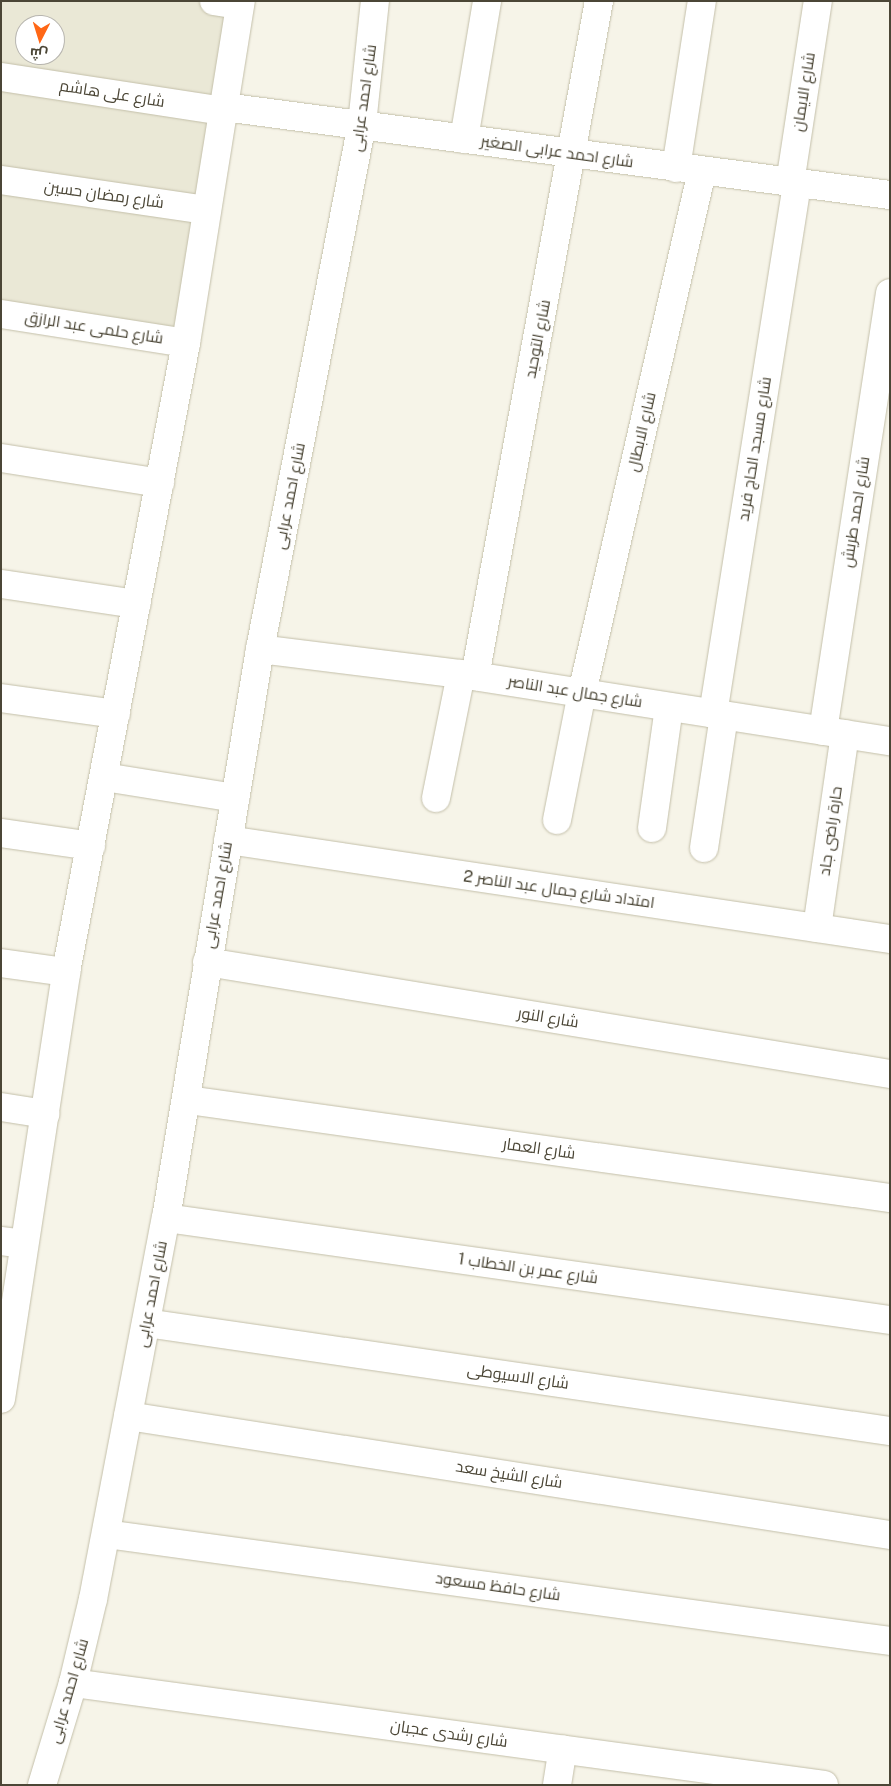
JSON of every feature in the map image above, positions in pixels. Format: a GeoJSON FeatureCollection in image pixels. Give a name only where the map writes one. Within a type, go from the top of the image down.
{"type":"FeatureCollection","features":[{"type":"Feature","properties":{"kind":"street"},"geometry":{"type":"LineString","coordinates":[[1,1399],[13,1242],[45,1114],[66,972],[92,846],[186,343],[241,3],[214,1]]}},
{"type":"Feature","properties":{"kind":"street","name":"شارع احمد عرابى"},"geometry":{"type":"LineString","coordinates":[[42,1785],[74,1682],[106,1534],[166,1218],[188,1100],[207,962],[260,649],[362,124],[375,1]]}},
{"type":"Feature","properties":{"kind":"street"},"geometry":{"type":"LineString","coordinates":[[464,139],[487,1]]}},
{"type":"Feature","properties":{"kind":"street","name":"شارع التوحيد"},"geometry":{"type":"LineString","coordinates":[[436,798],[468,675],[573,154],[599,1]]}},
{"type":"Feature","properties":{"kind":"street","name":"شارع الابطال"},"geometry":{"type":"LineString","coordinates":[[558,820],[582,693],[689,169],[702,1]]}},
{"type":"Feature","properties":{"kind":"street","name":"شارع الايمان"},"geometry":{"type":"LineString","coordinates":[[793,183],[818,1]]}},
{"type":"Feature","properties":{"kind":"street","name":"شارع على هاشم"},"geometry":{"type":"LineString","coordinates":[[1,78],[224,109]]}},
{"type":"Feature","properties":{"kind":"street","name":"شارع احمد عرابى الصغير"},"geometry":{"type":"LineString","coordinates":[[224,109],[362,124],[890,196]]}},
{"type":"Feature","properties":{"kind":"street","name":"شارع رمضان حسين"},"geometry":{"type":"LineString","coordinates":[[1,180],[207,210]]}},
{"type":"Feature","properties":{"kind":"street","name":"شارع مسجد الحاج فريد"},"geometry":{"type":"LineString","coordinates":[[704,848],[718,714],[793,183]]}},
{"type":"Feature","properties":{"kind":"street","name":"شارع احمد طربش"},"geometry":{"type":"LineString","coordinates":[[834,732],[890,293]]}},
{"type":"Feature","properties":{"kind":"street","name":"شارع حلمى عبد الرازق"},"geometry":{"type":"LineString","coordinates":[[1,314],[186,343]]}},
{"type":"Feature","properties":{"kind":"street"},"geometry":{"type":"LineString","coordinates":[[1,458],[160,483]]}},
{"type":"Feature","properties":{"kind":"street"},"geometry":{"type":"LineString","coordinates":[[1,584],[137,604]]}},
{"type":"Feature","properties":{"kind":"street","name":"شارع جمال عبد الناصر"},"geometry":{"type":"LineString","coordinates":[[260,649],[468,675],[890,741]]}},
{"type":"Feature","properties":{"kind":"street"},"geometry":{"type":"LineString","coordinates":[[1,698],[116,714]]}},
{"type":"Feature","properties":{"kind":"street"},"geometry":{"type":"LineString","coordinates":[[652,828],[668,706]]}},
{"type":"Feature","properties":{"kind":"street","name":"حارة راضى جاد"},"geometry":{"type":"LineString","coordinates":[[817,928],[834,732]]}},
{"type":"Feature","properties":{"kind":"street"},"geometry":{"type":"LineString","coordinates":[[104,777],[235,798]]}},
{"type":"Feature","properties":{"kind":"street"},"geometry":{"type":"LineString","coordinates":[[1,833],[92,846]]}},
{"type":"Feature","properties":{"kind":"street","name":"امتداد شارع جمال عبد الناصر 2"},"geometry":{"type":"LineString","coordinates":[[228,840],[890,939]]}},
{"type":"Feature","properties":{"kind":"street","name":"شارع النور"},"geometry":{"type":"LineString","coordinates":[[207,962],[890,1074]]}},
{"type":"Feature","properties":{"kind":"street"},"geometry":{"type":"LineString","coordinates":[[1,963],[66,972]]}},
{"type":"Feature","properties":{"kind":"street","name":"شارع العمار"},"geometry":{"type":"LineString","coordinates":[[188,1100],[890,1198]]}},
{"type":"Feature","properties":{"kind":"street"},"geometry":{"type":"LineString","coordinates":[[1,1107],[45,1114]]}},
{"type":"Feature","properties":{"kind":"street","name":"شارع عمر بن الخطاب 1"},"geometry":{"type":"LineString","coordinates":[[166,1218],[890,1320]]}},
{"type":"Feature","properties":{"kind":"street","name":"شارع الاسيوطى"},"geometry":{"type":"LineString","coordinates":[[146,1324],[890,1432]]}},
{"type":"Feature","properties":{"kind":"street","name":"شارع الشيخ سعد"},"geometry":{"type":"LineString","coordinates":[[128,1416],[890,1534]]}},
{"type":"Feature","properties":{"kind":"street","name":"شارع حافظ مسعود"},"geometry":{"type":"LineString","coordinates":[[106,1534],[890,1641]]}},
{"type":"Feature","properties":{"kind":"street","name":"شارع رشدى عجبان"},"geometry":{"type":"LineString","coordinates":[[74,1682],[824,1785]]}},
{"type":"Feature","properties":{"kind":"street"},"geometry":{"type":"LineString","coordinates":[[557,1785],[563,1749]]}},
{"type":"Feature","properties":{"kind":"shaded area"},"geometry":{"type":"Polygon","coordinates":[[[1,1],[230,1],[183,340],[1,311],[1,1]]]}}]}
